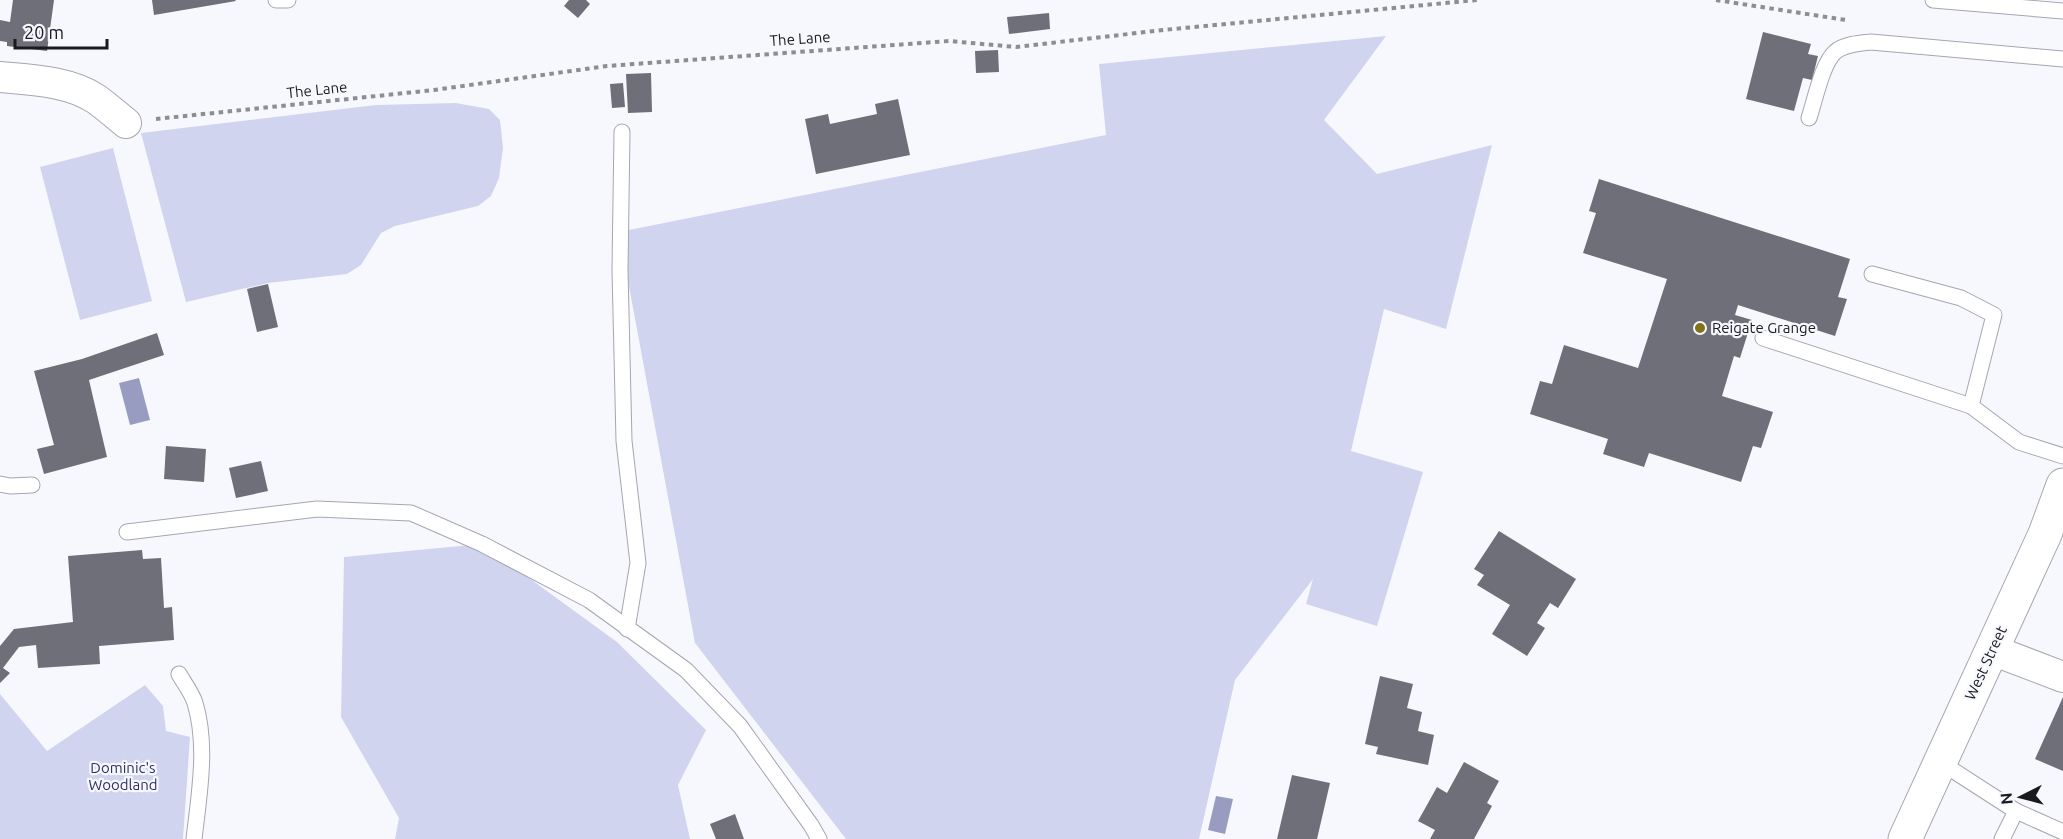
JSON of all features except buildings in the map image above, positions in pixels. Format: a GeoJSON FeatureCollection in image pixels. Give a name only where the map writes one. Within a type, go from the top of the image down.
{"type":"FeatureCollection","features":[{"type":"Feature","properties":{"kind":"main road","name":"West Street"},"geometry":{"type":"LineString","coordinates":[[1905,839],[2045,534],[2063,486]]}},
{"type":"Feature","properties":{"kind":"street"},"geometry":{"type":"LineString","coordinates":[[0,77],[73,87],[95,98],[126,123]]}},
{"type":"Feature","properties":{"kind":"street"},"geometry":{"type":"LineString","coordinates":[[1992,650],[2063,677]]}},
{"type":"Feature","properties":{"kind":"lane"},"geometry":{"type":"LineString","coordinates":[[276,0],[288,0]]}},
{"type":"Feature","properties":{"kind":"lane"},"geometry":{"type":"LineString","coordinates":[[1933,0],[2063,11]]}},
{"type":"Feature","properties":{"kind":"lane"},"geometry":{"type":"LineString","coordinates":[[1809,118],[1828,62],[1836,51],[1852,44],[1871,42],[2063,59]]}},
{"type":"Feature","properties":{"kind":"lane"},"geometry":{"type":"LineString","coordinates":[[622,132],[620,270],[624,441],[639,563],[627,629]]}},
{"type":"Feature","properties":{"kind":"lane"},"geometry":{"type":"LineString","coordinates":[[1872,274],[1961,298],[1994,315],[1971,406]]}},
{"type":"Feature","properties":{"kind":"lane"},"geometry":{"type":"LineString","coordinates":[[1763,338],[1971,406],[2019,442],[2063,456]]}},
{"type":"Feature","properties":{"kind":"lane"},"geometry":{"type":"LineString","coordinates":[[0,483],[10,486],[32,486]]}},
{"type":"Feature","properties":{"kind":"lane"},"geometry":{"type":"LineString","coordinates":[[127,532],[317,509],[411,513],[482,544],[588,600],[686,670],[740,726],[819,839]]}},
{"type":"Feature","properties":{"kind":"lane"},"geometry":{"type":"LineString","coordinates":[[179,674],[195,702],[200,734],[201,775],[194,839]]}},
{"type":"Feature","properties":{"kind":"lane"},"geometry":{"type":"LineString","coordinates":[[1940,762],[2016,811],[2063,832]]}},
{"type":"Feature","properties":{"kind":"lane"},"geometry":{"type":"LineString","coordinates":[[2002,839],[2016,811]]}},
{"type":"Feature","properties":{"kind":"path","name":"The Lane"},"geometry":{"type":"LineString","coordinates":[[126,123],[434,90],[607,66],[949,40],[1016,47],[1163,30],[1477,0]]}},
{"type":"Feature","properties":{"kind":"green space"},"geometry":{"type":"Polygon","coordinates":[[[1386,36],[1324,120],[1377,174],[1492,145],[1446,329],[1384,309],[1351,451],[1423,472],[1377,626],[1306,604],[1313,579],[1235,680],[1199,839],[846,839],[695,643],[619,232],[1106,135],[1099,64],[1386,36]]]}},
{"type":"Feature","properties":{"kind":"green space"},"geometry":{"type":"Polygon","coordinates":[[[456,103],[489,109],[500,120],[503,148],[499,178],[491,196],[478,206],[395,226],[381,233],[361,265],[347,274],[268,283],[186,302],[141,133],[376,105],[456,103]]]}},
{"type":"Feature","properties":{"kind":"green space"},"geometry":{"type":"Polygon","coordinates":[[[113,148],[152,301],[80,320],[40,167],[113,148]]]}},
{"type":"Feature","properties":{"kind":"green space"},"geometry":{"type":"Polygon","coordinates":[[[482,544],[617,642],[706,730],[678,785],[690,839],[395,839],[399,818],[341,717],[344,557],[482,544]]]}},
{"type":"Feature","properties":{"kind":"green space","name":"Dominic's Woodland"},"geometry":{"type":"Polygon","coordinates":[[[145,685],[163,706],[166,731],[190,737],[183,839],[0,839],[0,694],[47,751],[145,685]]]}},
{"type":"Feature","properties":{"kind":"shaded area"},"geometry":{"type":"Polygon","coordinates":[[[139,378],[150,420],[130,425],[119,383],[139,378]]]}},
{"type":"Feature","properties":{"kind":"shaded area"},"geometry":{"type":"Polygon","coordinates":[[[1216,796],[1233,799],[1225,834],[1208,830],[1216,796]]]}},
{"type":"Feature","properties":{"kind":"place","name":"Reigate Grange"},"geometry":{"type":"Point","coordinates":[1700,328]}}]}
